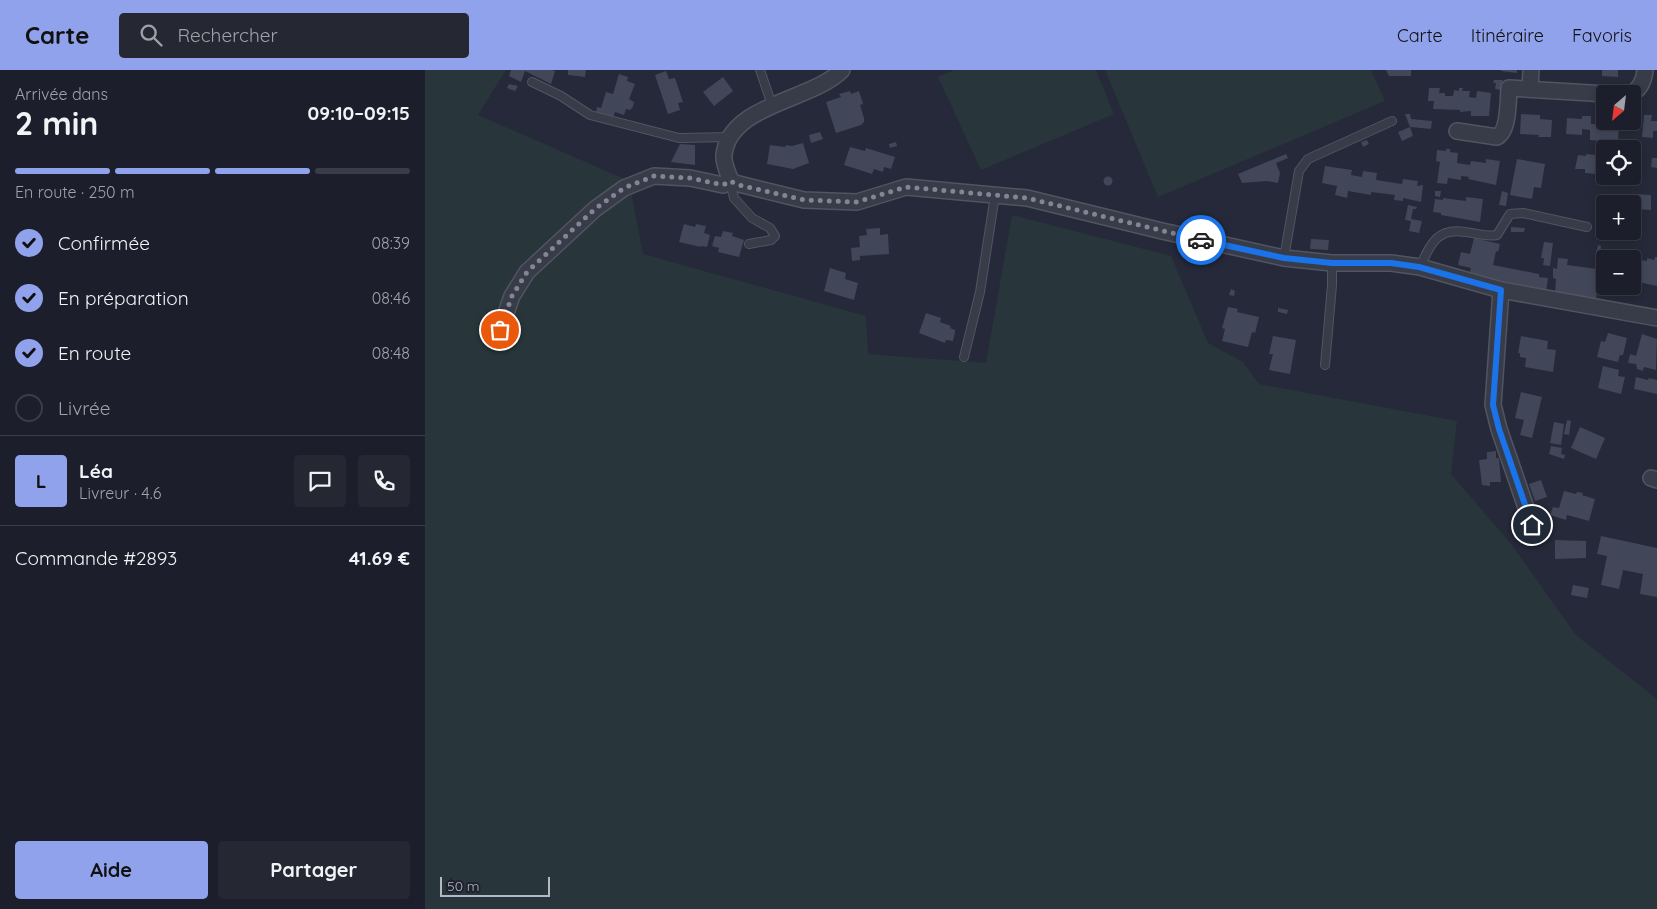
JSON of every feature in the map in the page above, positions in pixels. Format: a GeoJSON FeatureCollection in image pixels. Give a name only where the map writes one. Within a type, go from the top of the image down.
{"type":"FeatureCollection","features":[{"type":"Feature","properties":{"kind":"street"},"geometry":{"type":"LineString","coordinates":[[733,182],[726,168],[724,155],[730,137],[738,125],[772,105],[801,95],[842,70]]}},
{"type":"Feature","properties":{"kind":"street"},"geometry":{"type":"LineString","coordinates":[[1530,89],[1531,70]]}},
{"type":"Feature","properties":{"kind":"street"},"geometry":{"type":"LineString","coordinates":[[1641,85],[1645,70]]}},
{"type":"Feature","properties":{"kind":"street"},"geometry":{"type":"LineString","coordinates":[[1457,130],[1497,137],[1501,135],[1505,128],[1509,88],[1596,93]]}},
{"type":"Feature","properties":{"kind":"street"},"geometry":{"type":"LineString","coordinates":[[500,330],[512,296],[527,272],[595,209],[624,188],[654,176],[690,178],[723,185],[733,182],[804,200],[857,202],[906,187],[1027,198],[1284,258],[1332,263],[1391,263],[1419,267],[1501,290],[1657,318]]}},
{"type":"Feature","properties":{"kind":"street"},"geometry":{"type":"LineString","coordinates":[[1501,290],[1493,405],[1499,429],[1532,525]]}},
{"type":"Feature","properties":{"kind":"lane"},"geometry":{"type":"LineString","coordinates":[[760,70],[772,105]]}},
{"type":"Feature","properties":{"kind":"lane"},"geometry":{"type":"LineString","coordinates":[[532,82],[561,96],[590,115],[679,138],[730,137]]}},
{"type":"Feature","properties":{"kind":"lane"},"geometry":{"type":"LineString","coordinates":[[1284,258],[1299,172],[1308,159],[1392,121]]}},
{"type":"Feature","properties":{"kind":"lane"},"geometry":{"type":"LineString","coordinates":[[733,182],[734,198],[752,218],[770,228],[775,236],[771,240],[749,244]]}},
{"type":"Feature","properties":{"kind":"lane"},"geometry":{"type":"LineString","coordinates":[[964,356],[980,292],[995,195]]}},
{"type":"Feature","properties":{"kind":"lane"},"geometry":{"type":"LineString","coordinates":[[1419,267],[1430,244],[1440,235],[1463,231],[1487,237],[1497,235],[1510,214],[1523,213],[1587,227]]}},
{"type":"Feature","properties":{"kind":"lane"},"geometry":{"type":"LineString","coordinates":[[1325,365],[1332,285],[1332,263]]}},
{"type":"Feature","properties":{"kind":"shaded area"},"geometry":{"type":"Polygon","coordinates":[[[425,70],[506,70],[478,115],[629,181],[643,254],[866,316],[868,354],[986,363],[1012,215],[1171,256],[1208,343],[1243,362],[1259,384],[1457,421],[1451,474],[1512,545],[1576,635],[1657,699],[1657,909],[425,909],[425,70]]]}},
{"type":"Feature","properties":{"kind":"shaded area"},"geometry":{"type":"Polygon","coordinates":[[[954,70],[1096,70],[1114,114],[981,170],[938,77],[954,70]]]}},
{"type":"Feature","properties":{"kind":"shaded area"},"geometry":{"type":"Polygon","coordinates":[[[1105,70],[1371,70],[1385,101],[1158,197],[1105,70]]]}},
{"type":"Feature","properties":{"kind":"building"},"geometry":{"type":"Polygon","coordinates":[[[511,70],[555,71],[551,84],[525,71],[521,82],[509,76],[511,70]]]}},
{"type":"Feature","properties":{"kind":"building"},"geometry":{"type":"Polygon","coordinates":[[[568,70],[586,70],[585,77],[568,75],[568,70]]]}},
{"type":"Feature","properties":{"kind":"building"},"geometry":{"type":"Polygon","coordinates":[[[1386,70],[1411,70],[1411,76],[1389,76],[1386,70]]]}},
{"type":"Feature","properties":{"kind":"building"},"geometry":{"type":"Polygon","coordinates":[[[1517,70],[1517,73],[1501,71],[1517,70]]]}},
{"type":"Feature","properties":{"kind":"building"},"geometry":{"type":"Polygon","coordinates":[[[1602,70],[1618,70],[1618,77],[1602,76],[1602,70]]]}},
{"type":"Feature","properties":{"kind":"building"},"geometry":{"type":"Polygon","coordinates":[[[666,71],[669,79],[675,78],[683,102],[678,103],[680,110],[668,114],[655,75],[666,71]]]}},
{"type":"Feature","properties":{"kind":"building"},"geometry":{"type":"Polygon","coordinates":[[[619,74],[628,77],[627,81],[635,84],[629,99],[634,102],[633,107],[630,110],[626,109],[624,115],[615,112],[613,118],[596,112],[597,107],[601,108],[606,92],[613,94],[619,74]]]}},
{"type":"Feature","properties":{"kind":"building"},"geometry":{"type":"Polygon","coordinates":[[[723,77],[733,91],[714,106],[703,92],[723,77]]]}},
{"type":"Feature","properties":{"kind":"building"},"geometry":{"type":"Polygon","coordinates":[[[1494,80],[1503,80],[1501,90],[1495,89],[1496,83],[1493,83],[1494,80]]]}},
{"type":"Feature","properties":{"kind":"building"},"geometry":{"type":"Polygon","coordinates":[[[509,84],[518,86],[515,91],[507,88],[509,84]]]}},
{"type":"Feature","properties":{"kind":"building"},"geometry":{"type":"Polygon","coordinates":[[[1429,88],[1440,88],[1439,93],[1445,93],[1445,96],[1453,96],[1454,90],[1459,91],[1459,88],[1463,88],[1462,91],[1470,91],[1469,97],[1476,98],[1477,91],[1491,93],[1489,116],[1471,116],[1471,111],[1460,112],[1460,110],[1433,109],[1434,101],[1428,101],[1429,88]]]}},
{"type":"Feature","properties":{"kind":"building"},"geometry":{"type":"Polygon","coordinates":[[[850,91],[851,94],[859,91],[863,104],[860,105],[864,122],[861,125],[836,133],[826,102],[841,97],[839,94],[850,91]]]}},
{"type":"Feature","properties":{"kind":"building"},"geometry":{"type":"Polygon","coordinates":[[[1405,114],[1410,114],[1411,119],[1432,121],[1431,129],[1410,127],[1405,114]]]}},
{"type":"Feature","properties":{"kind":"building"},"geometry":{"type":"Polygon","coordinates":[[[1521,114],[1540,115],[1540,119],[1552,120],[1551,137],[1520,134],[1521,114]]]}},
{"type":"Feature","properties":{"kind":"building"},"geometry":{"type":"Polygon","coordinates":[[[1644,115],[1652,115],[1651,121],[1657,121],[1657,131],[1653,131],[1653,138],[1642,137],[1644,115]]]}},
{"type":"Feature","properties":{"kind":"building"},"geometry":{"type":"Polygon","coordinates":[[[1582,116],[1591,116],[1591,124],[1596,124],[1596,130],[1619,130],[1618,140],[1590,140],[1590,130],[1582,129],[1582,135],[1566,134],[1567,118],[1582,119],[1582,116]]]}},
{"type":"Feature","properties":{"kind":"building"},"geometry":{"type":"Polygon","coordinates":[[[1410,127],[1413,136],[1402,141],[1398,132],[1410,127]]]}},
{"type":"Feature","properties":{"kind":"building"},"geometry":{"type":"Polygon","coordinates":[[[820,132],[823,139],[811,143],[809,135],[820,132]]]}},
{"type":"Feature","properties":{"kind":"building"},"geometry":{"type":"Polygon","coordinates":[[[1367,140],[1369,144],[1363,147],[1361,142],[1367,140]]]}},
{"type":"Feature","properties":{"kind":"building"},"geometry":{"type":"Polygon","coordinates":[[[896,142],[897,146],[890,148],[889,144],[896,142]]]}},
{"type":"Feature","properties":{"kind":"building"},"geometry":{"type":"Polygon","coordinates":[[[803,143],[809,163],[793,169],[767,164],[770,145],[785,147],[786,145],[792,146],[803,143]]]}},
{"type":"Feature","properties":{"kind":"building"},"geometry":{"type":"Polygon","coordinates":[[[680,144],[695,145],[695,165],[671,162],[680,144]]]}},
{"type":"Feature","properties":{"kind":"building"},"geometry":{"type":"Polygon","coordinates":[[[850,147],[865,151],[866,148],[895,157],[891,169],[884,167],[883,172],[874,169],[872,174],[844,165],[850,147]]]}},
{"type":"Feature","properties":{"kind":"building"},"geometry":{"type":"Polygon","coordinates":[[[1446,149],[1450,149],[1450,152],[1458,153],[1457,163],[1470,165],[1471,161],[1486,163],[1486,159],[1500,161],[1496,185],[1461,176],[1461,180],[1448,178],[1447,184],[1437,183],[1440,162],[1436,161],[1437,150],[1446,151],[1446,149]]]}},
{"type":"Feature","properties":{"kind":"building"},"geometry":{"type":"Polygon","coordinates":[[[1286,154],[1288,158],[1276,163],[1280,173],[1278,183],[1267,181],[1242,183],[1238,174],[1286,154]]]}},
{"type":"Feature","properties":{"kind":"building"},"geometry":{"type":"Polygon","coordinates":[[[1586,154],[1596,155],[1596,174],[1585,173],[1585,169],[1575,169],[1578,155],[1586,156],[1586,154]]]}},
{"type":"Feature","properties":{"kind":"building"},"geometry":{"type":"Polygon","coordinates":[[[1652,158],[1657,158],[1657,168],[1651,167],[1652,158]]]}},
{"type":"Feature","properties":{"kind":"building"},"geometry":{"type":"Polygon","coordinates":[[[1517,159],[1545,164],[1541,188],[1534,187],[1532,199],[1510,195],[1517,159]]]}},
{"type":"Feature","properties":{"kind":"building"},"geometry":{"type":"Polygon","coordinates":[[[1325,166],[1352,170],[1351,175],[1362,177],[1363,171],[1377,173],[1376,180],[1402,184],[1403,179],[1418,181],[1417,186],[1423,185],[1421,202],[1403,198],[1403,201],[1394,200],[1395,195],[1371,192],[1371,195],[1348,191],[1347,198],[1335,195],[1337,186],[1322,183],[1325,166]]]}},
{"type":"Feature","properties":{"kind":"building"},"geometry":{"type":"Polygon","coordinates":[[[1108,177],[1112,181],[1108,185],[1104,181],[1108,177]]]}},
{"type":"Feature","properties":{"kind":"building"},"geometry":{"type":"Polygon","coordinates":[[[1435,191],[1441,191],[1440,197],[1435,196],[1435,191]]]}},
{"type":"Feature","properties":{"kind":"building"},"geometry":{"type":"Polygon","coordinates":[[[1502,191],[1508,193],[1506,206],[1499,205],[1502,191]]]}},
{"type":"Feature","properties":{"kind":"building"},"geometry":{"type":"Polygon","coordinates":[[[1633,194],[1651,195],[1651,210],[1641,209],[1641,195],[1633,194]]]}},
{"type":"Feature","properties":{"kind":"building"},"geometry":{"type":"Polygon","coordinates":[[[1466,197],[1483,199],[1480,222],[1433,212],[1435,199],[1443,200],[1443,198],[1466,201],[1466,197]]]}},
{"type":"Feature","properties":{"kind":"building"},"geometry":{"type":"Polygon","coordinates":[[[1408,205],[1417,207],[1413,209],[1411,219],[1422,221],[1419,233],[1409,231],[1411,221],[1405,220],[1408,205]]]}},
{"type":"Feature","properties":{"kind":"building"},"geometry":{"type":"Polygon","coordinates":[[[684,224],[695,227],[696,224],[706,226],[704,233],[710,235],[707,247],[679,242],[684,224]]]}},
{"type":"Feature","properties":{"kind":"building"},"geometry":{"type":"Polygon","coordinates":[[[1511,227],[1525,228],[1524,232],[1511,232],[1511,227]]]}},
{"type":"Feature","properties":{"kind":"building"},"geometry":{"type":"Polygon","coordinates":[[[880,228],[880,235],[888,234],[889,254],[860,256],[860,260],[852,261],[851,248],[860,247],[859,236],[867,235],[866,229],[880,228]]]}},
{"type":"Feature","properties":{"kind":"building"},"geometry":{"type":"Polygon","coordinates":[[[723,231],[733,233],[732,236],[744,240],[739,257],[718,252],[719,248],[712,246],[715,236],[721,237],[723,231]]]}},
{"type":"Feature","properties":{"kind":"building"},"geometry":{"type":"Polygon","coordinates":[[[1474,238],[1500,244],[1498,252],[1496,251],[1493,265],[1539,274],[1539,277],[1548,278],[1546,293],[1469,275],[1471,268],[1458,265],[1461,252],[1470,254],[1474,238]]]}},
{"type":"Feature","properties":{"kind":"building"},"geometry":{"type":"Polygon","coordinates":[[[1311,239],[1329,240],[1328,250],[1310,249],[1311,239]]]}},
{"type":"Feature","properties":{"kind":"building"},"geometry":{"type":"Polygon","coordinates":[[[1544,242],[1553,243],[1550,266],[1543,265],[1544,258],[1541,258],[1544,242]]]}},
{"type":"Feature","properties":{"kind":"building"},"geometry":{"type":"Polygon","coordinates":[[[1657,257],[1657,286],[1641,283],[1641,260],[1647,261],[1647,258],[1654,260],[1657,257]]]}},
{"type":"Feature","properties":{"kind":"building"},"geometry":{"type":"Polygon","coordinates":[[[1558,258],[1568,259],[1567,265],[1596,269],[1596,300],[1555,293],[1556,279],[1553,278],[1553,268],[1557,269],[1558,258]]]}},
{"type":"Feature","properties":{"kind":"building"},"geometry":{"type":"Polygon","coordinates":[[[830,268],[846,273],[845,279],[858,283],[854,300],[824,291],[830,268]]]}},
{"type":"Feature","properties":{"kind":"building"},"geometry":{"type":"Polygon","coordinates":[[[1231,289],[1235,291],[1234,296],[1229,295],[1231,289]]]}},
{"type":"Feature","properties":{"kind":"building"},"geometry":{"type":"Polygon","coordinates":[[[1228,307],[1238,309],[1237,312],[1259,317],[1255,333],[1252,332],[1248,347],[1222,341],[1225,329],[1222,328],[1228,307]]]}},
{"type":"Feature","properties":{"kind":"building"},"geometry":{"type":"Polygon","coordinates":[[[1278,308],[1288,310],[1287,314],[1278,312],[1278,308]]]}},
{"type":"Feature","properties":{"kind":"building"},"geometry":{"type":"Polygon","coordinates":[[[926,313],[941,318],[940,322],[951,326],[950,328],[955,330],[953,341],[946,340],[945,343],[919,333],[926,313]]]}},
{"type":"Feature","properties":{"kind":"building"},"geometry":{"type":"Polygon","coordinates":[[[1608,333],[1627,338],[1623,355],[1620,355],[1618,362],[1597,357],[1601,341],[1605,342],[1608,333]]]}},
{"type":"Feature","properties":{"kind":"building"},"geometry":{"type":"Polygon","coordinates":[[[1642,334],[1657,339],[1656,370],[1644,367],[1643,371],[1637,369],[1636,364],[1628,363],[1630,354],[1636,356],[1642,334]]]}},
{"type":"Feature","properties":{"kind":"building"},"geometry":{"type":"Polygon","coordinates":[[[1273,336],[1296,340],[1290,374],[1269,370],[1273,354],[1269,354],[1273,336]]]}},
{"type":"Feature","properties":{"kind":"building"},"geometry":{"type":"Polygon","coordinates":[[[1521,336],[1548,341],[1547,349],[1556,350],[1553,372],[1525,367],[1526,358],[1520,357],[1520,353],[1518,353],[1521,336]]]}},
{"type":"Feature","properties":{"kind":"building"},"geometry":{"type":"Polygon","coordinates":[[[1603,366],[1619,370],[1618,376],[1625,377],[1621,394],[1598,388],[1603,366]]]}},
{"type":"Feature","properties":{"kind":"building"},"geometry":{"type":"Polygon","coordinates":[[[1636,377],[1657,380],[1657,394],[1634,389],[1636,377]]]}},
{"type":"Feature","properties":{"kind":"building"},"geometry":{"type":"Polygon","coordinates":[[[1521,392],[1542,397],[1532,438],[1520,435],[1524,420],[1515,418],[1521,392]]]}},
{"type":"Feature","properties":{"kind":"building"},"geometry":{"type":"Polygon","coordinates":[[[1567,420],[1571,421],[1569,435],[1564,434],[1567,420]]]}},
{"type":"Feature","properties":{"kind":"building"},"geometry":{"type":"Polygon","coordinates":[[[1554,422],[1564,424],[1561,445],[1550,443],[1554,422]]]}},
{"type":"Feature","properties":{"kind":"building"},"geometry":{"type":"Polygon","coordinates":[[[1580,427],[1605,438],[1596,459],[1571,448],[1580,427]]]}},
{"type":"Feature","properties":{"kind":"building"},"geometry":{"type":"Polygon","coordinates":[[[1551,446],[1562,448],[1561,454],[1565,455],[1564,459],[1549,454],[1551,446]]]}},
{"type":"Feature","properties":{"kind":"building"},"geometry":{"type":"Polygon","coordinates":[[[1496,451],[1496,458],[1499,458],[1501,482],[1490,482],[1490,486],[1482,485],[1479,460],[1487,459],[1487,452],[1496,451]]]}},
{"type":"Feature","properties":{"kind":"building"},"geometry":{"type":"Polygon","coordinates":[[[1541,480],[1547,497],[1535,501],[1529,484],[1541,480]]]}},
{"type":"Feature","properties":{"kind":"building"},"geometry":{"type":"Polygon","coordinates":[[[1564,491],[1576,494],[1577,492],[1583,493],[1582,495],[1595,499],[1589,521],[1567,515],[1566,520],[1550,515],[1553,507],[1559,508],[1564,491]]]}},
{"type":"Feature","properties":{"kind":"building"},"geometry":{"type":"Polygon","coordinates":[[[1601,536],[1657,548],[1657,597],[1640,594],[1643,574],[1623,570],[1619,589],[1601,585],[1607,556],[1597,554],[1601,536]]]}},
{"type":"Feature","properties":{"kind":"building"},"geometry":{"type":"Polygon","coordinates":[[[1555,540],[1586,541],[1586,558],[1555,559],[1555,540]]]}},
{"type":"Feature","properties":{"kind":"building"},"geometry":{"type":"Polygon","coordinates":[[[1573,585],[1589,588],[1587,598],[1571,595],[1573,585]]]}},
{"type":"Feature","properties":{"kind":"way so far"},"geometry":{"type":"LineString","coordinates":[[500,330],[512,296],[527,272],[595,209],[624,188],[654,176],[690,178],[723,185],[731,181],[735,184],[804,200],[857,202],[906,187],[1027,198],[1201,240]]}},
{"type":"Feature","properties":{"kind":"route"},"geometry":{"type":"LineString","coordinates":[[1201,240],[1284,258],[1332,263],[1391,263],[1419,267],[1501,290],[1493,405],[1499,429],[1532,525]]}}]}
